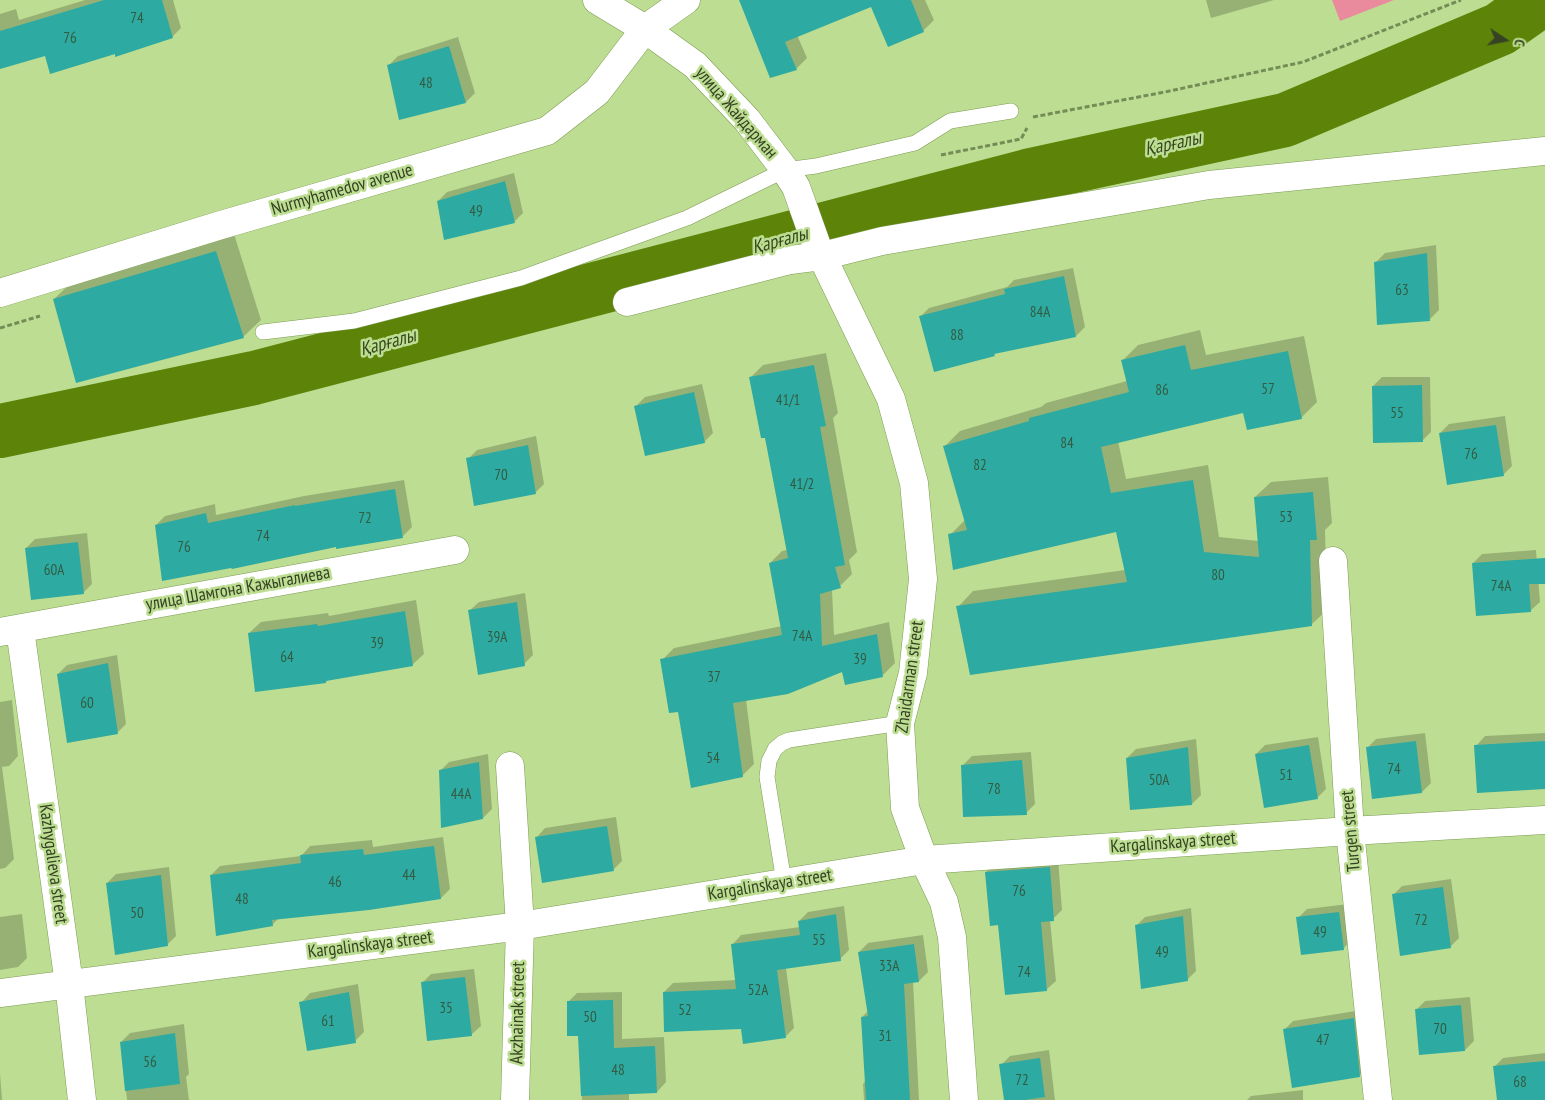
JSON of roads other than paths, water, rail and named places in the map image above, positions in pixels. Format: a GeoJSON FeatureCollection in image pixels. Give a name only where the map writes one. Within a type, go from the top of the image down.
{"type":"FeatureCollection","features":[{"type":"Feature","properties":{"kind":"street","name":"улица Жайдарман"},"geometry":{"type":"LineString","coordinates":[[597,0],[645,29],[695,65],[747,120],[791,178],[819,251]]}},
{"type":"Feature","properties":{"kind":"street","name":"Nurmyhamedov avenue"},"geometry":{"type":"LineString","coordinates":[[0,293],[221,224],[547,131],[597,92],[645,29],[686,0]]}},
{"type":"Feature","properties":{"kind":"street"},"geometry":{"type":"LineString","coordinates":[[627,302],[819,251],[1209,185],[1545,151]]}},
{"type":"Feature","properties":{"kind":"street","name":"Zhaidarman street"},"geometry":{"type":"LineString","coordinates":[[819,251],[891,399],[914,483],[923,579],[913,673],[900,723],[905,808],[924,860],[944,902],[952,936],[964,1100]]}},
{"type":"Feature","properties":{"kind":"street","name":"улица Шамгона Кажыгалиева"},"geometry":{"type":"LineString","coordinates":[[10,630],[455,550]]}},
{"type":"Feature","properties":{"kind":"street","name":"Turgen street"},"geometry":{"type":"LineString","coordinates":[[1333,561],[1350,831],[1378,1100]]}},
{"type":"Feature","properties":{"kind":"street","name":"Kazhygalieva street"},"geometry":{"type":"LineString","coordinates":[[10,630],[69,984],[82,1100]]}},
{"type":"Feature","properties":{"kind":"street","name":"Akzhainak street"},"geometry":{"type":"LineString","coordinates":[[510,766],[520,926],[515,1100]]}},
{"type":"Feature","properties":{"kind":"street","name":"Kargalinskaya street"},"geometry":{"type":"LineString","coordinates":[[0,994],[520,926],[924,860],[1350,831],[1545,820]]}},
{"type":"Feature","properties":{"kind":"lane"},"geometry":{"type":"LineString","coordinates":[[263,332],[354,321],[521,278],[687,218],[791,178],[816,166],[916,143],[950,121],[1011,111]]}},
{"type":"Feature","properties":{"kind":"lane"},"geometry":{"type":"LineString","coordinates":[[784,882],[767,778],[769,761],[775,749],[789,740],[900,723]]}},
{"type":"Feature","properties":{"kind":"waterway","name":"Қарғалы"},"geometry":{"type":"LineString","coordinates":[[0,431],[254,378],[1027,176],[1285,120],[1500,29],[1541,0]]}}]}
